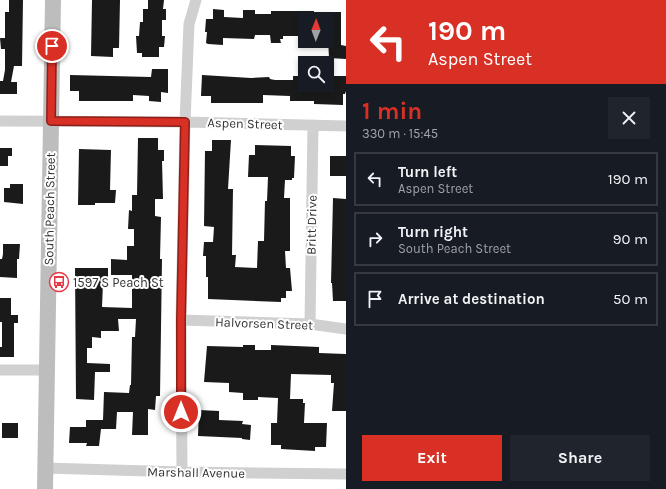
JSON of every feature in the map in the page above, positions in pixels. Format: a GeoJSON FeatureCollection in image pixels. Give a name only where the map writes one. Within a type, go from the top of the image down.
{"type":"FeatureCollection","features":[{"type":"Feature","properties":{"kind":"street","name":"South Peach Street"},"geometry":{"type":"LineString","coordinates":[[45,489],[53,0]]}},
{"type":"Feature","properties":{"kind":"street"},"geometry":{"type":"LineString","coordinates":[[182,472],[181,320],[185,122],[189,29],[192,11],[196,0]]}},
{"type":"Feature","properties":{"kind":"street","name":"Aspen Street"},"geometry":{"type":"LineString","coordinates":[[0,121],[185,122],[346,126]]}},
{"type":"Feature","properties":{"kind":"street","name":"Britt Drive"},"geometry":{"type":"LineString","coordinates":[[310,324],[313,125]]}},
{"type":"Feature","properties":{"kind":"street","name":"Halvorsen Street"},"geometry":{"type":"LineString","coordinates":[[181,320],[310,324],[346,329]]}},
{"type":"Feature","properties":{"kind":"street"},"geometry":{"type":"LineString","coordinates":[[0,370],[46,370]]}},
{"type":"Feature","properties":{"kind":"street","name":"Marshall Avenue"},"geometry":{"type":"LineString","coordinates":[[45,468],[182,472],[346,474]]}},
{"type":"Feature","properties":{"kind":"building"},"geometry":{"type":"Polygon","coordinates":[[[9,0],[23,0],[22,66],[14,66],[11,82],[17,82],[17,94],[0,94],[0,81],[3,81],[5,70],[5,49],[1,49],[0,38],[5,38],[5,12],[9,12],[9,0]]]}},
{"type":"Feature","properties":{"kind":"building"},"geometry":{"type":"Polygon","coordinates":[[[92,0],[120,0],[119,48],[113,48],[113,57],[91,56],[92,0]]]}},
{"type":"Feature","properties":{"kind":"building"},"geometry":{"type":"Polygon","coordinates":[[[148,0],[164,0],[163,9],[166,9],[166,20],[162,20],[162,36],[165,36],[164,47],[159,47],[159,57],[142,57],[142,53],[137,53],[136,36],[139,36],[140,22],[143,22],[143,9],[148,9],[148,0]]]}},
{"type":"Feature","properties":{"kind":"building"},"geometry":{"type":"Polygon","coordinates":[[[213,9],[224,10],[224,17],[243,18],[243,10],[255,10],[255,14],[271,14],[271,11],[314,11],[298,12],[298,36],[283,36],[283,39],[280,39],[281,43],[271,43],[270,35],[255,35],[254,39],[223,38],[223,45],[208,44],[206,43],[207,32],[205,32],[206,19],[213,19],[213,9]]]}},
{"type":"Feature","properties":{"kind":"building"},"geometry":{"type":"Polygon","coordinates":[[[334,12],[341,12],[341,45],[346,46],[346,59],[334,58],[334,56],[329,56],[328,48],[334,48],[334,12]]]}},
{"type":"Feature","properties":{"kind":"building"},"geometry":{"type":"Polygon","coordinates":[[[152,69],[168,69],[168,93],[161,92],[161,102],[149,101],[149,96],[133,95],[133,101],[79,101],[79,91],[70,91],[70,75],[151,77],[152,69]]]}},
{"type":"Feature","properties":{"kind":"building"},"geometry":{"type":"Polygon","coordinates":[[[202,75],[251,78],[269,77],[270,79],[275,80],[293,80],[293,76],[298,76],[298,92],[334,92],[334,76],[346,76],[346,91],[345,94],[343,94],[343,105],[314,104],[314,101],[290,101],[290,96],[263,95],[263,103],[211,103],[211,96],[201,96],[202,75]]]}},
{"type":"Feature","properties":{"kind":"building"},"geometry":{"type":"Polygon","coordinates":[[[138,138],[158,138],[158,150],[164,150],[164,161],[162,161],[163,199],[155,199],[155,216],[161,217],[160,259],[162,259],[160,396],[156,396],[155,410],[148,409],[148,435],[132,435],[133,412],[117,412],[116,429],[101,429],[99,446],[86,446],[87,443],[69,443],[70,427],[86,427],[86,420],[103,420],[104,392],[129,393],[131,385],[132,337],[135,337],[136,319],[118,319],[119,331],[101,331],[101,338],[92,337],[92,348],[87,348],[87,363],[110,364],[110,372],[95,372],[94,400],[76,399],[75,268],[108,268],[108,283],[103,283],[102,307],[132,308],[132,275],[111,275],[111,259],[127,260],[127,246],[134,246],[134,229],[128,229],[129,210],[132,211],[132,195],[137,195],[138,138]]]}},
{"type":"Feature","properties":{"kind":"building"},"geometry":{"type":"Polygon","coordinates":[[[212,140],[231,140],[228,189],[233,189],[232,255],[236,255],[235,267],[257,268],[258,241],[264,241],[265,201],[267,201],[268,177],[248,177],[249,155],[255,155],[255,145],[291,146],[291,156],[295,156],[294,178],[292,178],[292,180],[285,180],[284,198],[290,198],[290,251],[285,251],[286,268],[290,268],[292,291],[286,291],[286,298],[281,298],[281,302],[208,299],[206,256],[203,256],[204,242],[213,242],[214,227],[204,226],[205,151],[212,151],[212,140]]]}},
{"type":"Feature","properties":{"kind":"building"},"geometry":{"type":"Polygon","coordinates":[[[0,148],[12,148],[12,156],[8,156],[8,166],[0,166],[0,148]]]}},
{"type":"Feature","properties":{"kind":"building"},"geometry":{"type":"Polygon","coordinates":[[[79,149],[111,150],[110,190],[116,190],[115,203],[78,205],[79,149]]]}},
{"type":"Feature","properties":{"kind":"building"},"geometry":{"type":"Polygon","coordinates":[[[330,156],[346,156],[346,176],[330,176],[330,156]]]}},
{"type":"Feature","properties":{"kind":"building"},"geometry":{"type":"Polygon","coordinates":[[[10,184],[23,184],[23,204],[4,202],[4,188],[10,188],[10,184]]]}},
{"type":"Feature","properties":{"kind":"building"},"geometry":{"type":"Polygon","coordinates":[[[333,198],[346,199],[346,301],[333,301],[331,283],[333,198]]]}},
{"type":"Feature","properties":{"kind":"building"},"geometry":{"type":"Polygon","coordinates":[[[3,244],[20,244],[19,259],[17,259],[17,278],[0,277],[0,259],[2,259],[3,254],[3,244]]]}},
{"type":"Feature","properties":{"kind":"building"},"geometry":{"type":"Polygon","coordinates":[[[0,298],[11,298],[11,315],[18,315],[18,323],[14,323],[14,357],[0,357],[0,347],[2,347],[2,322],[0,322],[0,298]]]}},
{"type":"Feature","properties":{"kind":"building"},"geometry":{"type":"Polygon","coordinates":[[[243,345],[255,345],[255,350],[271,350],[271,345],[319,347],[319,353],[346,354],[346,411],[332,411],[334,383],[331,383],[331,375],[291,374],[290,399],[303,399],[303,403],[305,403],[304,423],[327,423],[326,447],[315,447],[315,451],[281,449],[281,445],[271,445],[271,423],[277,423],[278,398],[258,397],[258,400],[243,400],[243,393],[229,392],[229,383],[204,382],[207,346],[243,347],[243,345]]]}},
{"type":"Feature","properties":{"kind":"building"},"geometry":{"type":"Polygon","coordinates":[[[199,410],[219,411],[219,420],[243,421],[242,424],[251,425],[250,440],[242,438],[198,436],[199,410]]]}},
{"type":"Feature","properties":{"kind":"building"},"geometry":{"type":"Polygon","coordinates":[[[2,423],[18,423],[18,438],[2,438],[2,423]]]}},
{"type":"Feature","properties":{"kind":"place","name":"1597 S Peach St"},"geometry":{"type":"Point","coordinates":[59,282]}},
{"type":"Feature","properties":{"kind":"route"},"geometry":{"type":"LineString","coordinates":[[52,46],[51,121],[185,122],[181,320],[181,412]]}}]}
